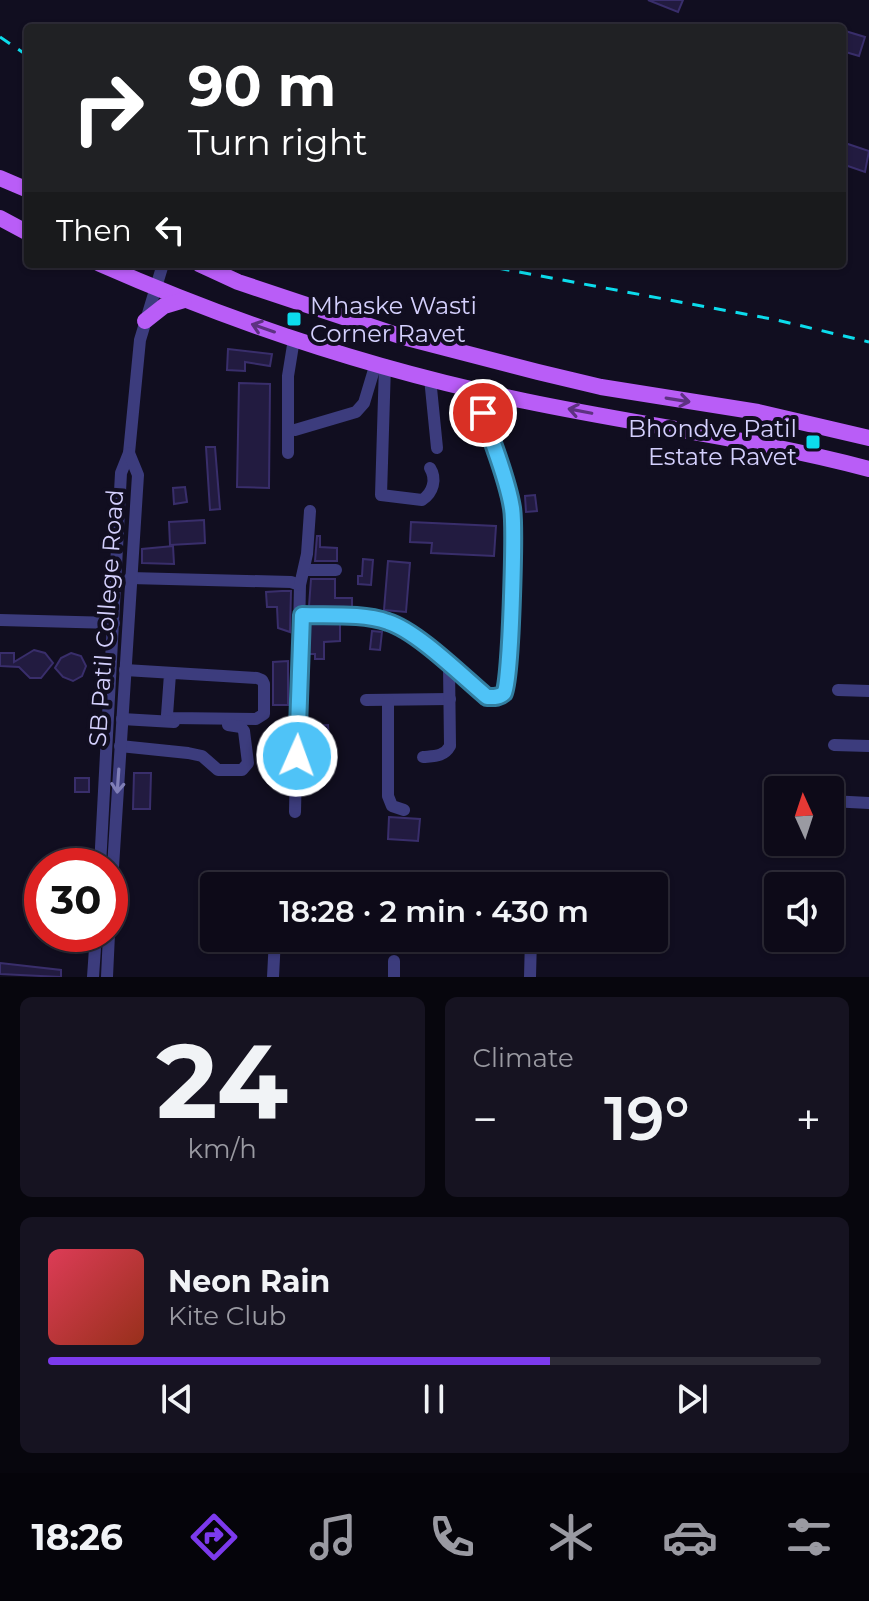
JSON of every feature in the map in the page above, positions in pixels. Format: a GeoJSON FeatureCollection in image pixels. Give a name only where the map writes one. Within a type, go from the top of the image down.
{"type":"FeatureCollection","features":[{"type":"Feature","properties":{"kind":"main road"},"geometry":{"type":"LineString","coordinates":[[0,178],[24,188]]}},
{"type":"Feature","properties":{"kind":"main road"},"geometry":{"type":"LineString","coordinates":[[0,218],[24,231]]}},
{"type":"Feature","properties":{"kind":"main road"},"geometry":{"type":"LineString","coordinates":[[109,268],[184,300],[294,339],[475,390],[739,440],[869,469]]}},
{"type":"Feature","properties":{"kind":"main road"},"geometry":{"type":"LineString","coordinates":[[208,268],[238,282],[403,337],[601,387],[758,412],[869,438]]}},
{"type":"Feature","properties":{"kind":"main road"},"geometry":{"type":"LineString","coordinates":[[145,321],[164,306],[184,300]]}},
{"type":"Feature","properties":{"kind":"street"},"geometry":{"type":"LineString","coordinates":[[129,453],[136,369],[145,321],[162,268]]}},
{"type":"Feature","properties":{"kind":"street"},"geometry":{"type":"LineString","coordinates":[[288,453],[288,376],[294,339]]}},
{"type":"Feature","properties":{"kind":"street"},"geometry":{"type":"LineString","coordinates":[[295,430],[356,412],[364,403],[381,364]]}},
{"type":"Feature","properties":{"kind":"street"},"geometry":{"type":"LineString","coordinates":[[381,364],[381,495],[422,500],[430,493],[434,483],[430,468]]}},
{"type":"Feature","properties":{"kind":"street"},"geometry":{"type":"LineString","coordinates":[[430,378],[437,448]]}},
{"type":"Feature","properties":{"kind":"street"},"geometry":{"type":"LineString","coordinates":[[302,615],[390,622],[416,638],[487,697],[496,698],[506,688],[513,512],[475,390]]}},
{"type":"Feature","properties":{"kind":"street","name":"SB Patil College Road"},"geometry":{"type":"LineString","coordinates":[[114,848],[138,475],[129,453]]}},
{"type":"Feature","properties":{"kind":"street","name":"SB Patil College Road"},"geometry":{"type":"LineString","coordinates":[[101,848],[121,473],[129,453]]}},
{"type":"Feature","properties":{"kind":"street"},"geometry":{"type":"LineString","coordinates":[[295,812],[302,615],[300,585],[305,570],[310,511]]}},
{"type":"Feature","properties":{"kind":"street"},"geometry":{"type":"LineString","coordinates":[[305,570],[336,570]]}},
{"type":"Feature","properties":{"kind":"street"},"geometry":{"type":"LineString","coordinates":[[130,578],[291,582],[300,585]]}},
{"type":"Feature","properties":{"kind":"street"},"geometry":{"type":"LineString","coordinates":[[0,620],[114,623]]}},
{"type":"Feature","properties":{"kind":"street"},"geometry":{"type":"LineString","coordinates":[[423,757],[447,752],[450,746],[449,666]]}},
{"type":"Feature","properties":{"kind":"street"},"geometry":{"type":"LineString","coordinates":[[125,670],[262,680],[264,714],[256,719],[171,718],[166,709],[170,674]]}},
{"type":"Feature","properties":{"kind":"street"},"geometry":{"type":"LineString","coordinates":[[838,690],[869,691]]}},
{"type":"Feature","properties":{"kind":"street"},"geometry":{"type":"LineString","coordinates":[[366,700],[450,699]]}},
{"type":"Feature","properties":{"kind":"street"},"geometry":{"type":"LineString","coordinates":[[388,700],[388,796],[392,806],[404,810]]}},
{"type":"Feature","properties":{"kind":"street"},"geometry":{"type":"LineString","coordinates":[[120,746],[202,756],[212,766],[227,771],[242,770],[248,763],[241,727],[122,719]]}},
{"type":"Feature","properties":{"kind":"street"},"geometry":{"type":"LineString","coordinates":[[834,745],[869,746]]}},
{"type":"Feature","properties":{"kind":"street"},"geometry":{"type":"LineString","coordinates":[[844,802],[869,803]]}},
{"type":"Feature","properties":{"kind":"street"},"geometry":{"type":"LineString","coordinates":[[93,977],[95,952]]}},
{"type":"Feature","properties":{"kind":"street"},"geometry":{"type":"LineString","coordinates":[[107,977],[108,952]]}},
{"type":"Feature","properties":{"kind":"street"},"geometry":{"type":"LineString","coordinates":[[273,977],[274,952]]}},
{"type":"Feature","properties":{"kind":"street"},"geometry":{"type":"LineString","coordinates":[[530,977],[531,952]]}},
{"type":"Feature","properties":{"kind":"street"},"geometry":{"type":"LineString","coordinates":[[394,961],[394,977]]}},
{"type":"Feature","properties":{"kind":"building"},"geometry":{"type":"Polygon","coordinates":[[[648,0],[683,0],[678,12],[648,0]]]}},
{"type":"Feature","properties":{"kind":"building"},"geometry":{"type":"Polygon","coordinates":[[[846,31],[865,37],[859,56],[846,52],[846,31]]]}},
{"type":"Feature","properties":{"kind":"building"},"geometry":{"type":"Polygon","coordinates":[[[846,143],[869,151],[865,172],[846,165],[846,143]]]}},
{"type":"Feature","properties":{"kind":"building"},"geometry":{"type":"Polygon","coordinates":[[[228,349],[272,354],[270,366],[245,362],[245,371],[227,370],[228,349]]]}},
{"type":"Feature","properties":{"kind":"building"},"geometry":{"type":"Polygon","coordinates":[[[239,383],[270,384],[269,488],[237,487],[239,383]]]}},
{"type":"Feature","properties":{"kind":"building"},"geometry":{"type":"Polygon","coordinates":[[[206,447],[215,447],[220,509],[210,510],[206,447]]]}},
{"type":"Feature","properties":{"kind":"building"},"geometry":{"type":"Polygon","coordinates":[[[185,487],[187,502],[174,504],[173,488],[185,487]]]}},
{"type":"Feature","properties":{"kind":"building"},"geometry":{"type":"Polygon","coordinates":[[[535,495],[537,511],[526,512],[525,496],[535,495]]]}},
{"type":"Feature","properties":{"kind":"building"},"geometry":{"type":"Polygon","coordinates":[[[204,520],[205,543],[170,545],[169,522],[204,520]]]}},
{"type":"Feature","properties":{"kind":"building"},"geometry":{"type":"Polygon","coordinates":[[[411,522],[496,526],[494,556],[431,553],[432,543],[410,542],[411,522]]]}},
{"type":"Feature","properties":{"kind":"building"},"geometry":{"type":"Polygon","coordinates":[[[317,536],[320,536],[320,547],[337,548],[337,561],[315,561],[317,536]]]}},
{"type":"Feature","properties":{"kind":"building"},"geometry":{"type":"Polygon","coordinates":[[[173,546],[174,564],[142,563],[142,549],[173,546]]]}},
{"type":"Feature","properties":{"kind":"building"},"geometry":{"type":"Polygon","coordinates":[[[363,559],[373,560],[371,585],[358,584],[363,559]]]}},
{"type":"Feature","properties":{"kind":"building"},"geometry":{"type":"Polygon","coordinates":[[[388,561],[410,563],[406,612],[384,610],[388,561]]]}},
{"type":"Feature","properties":{"kind":"building"},"geometry":{"type":"Polygon","coordinates":[[[311,579],[335,579],[335,598],[352,598],[352,607],[309,606],[311,579]]]}},
{"type":"Feature","properties":{"kind":"building"},"geometry":{"type":"Polygon","coordinates":[[[291,591],[290,632],[278,628],[277,607],[267,607],[266,592],[291,591]]]}},
{"type":"Feature","properties":{"kind":"building"},"geometry":{"type":"Polygon","coordinates":[[[308,624],[340,624],[340,641],[324,642],[324,659],[315,659],[315,654],[307,654],[308,624]]]}},
{"type":"Feature","properties":{"kind":"building"},"geometry":{"type":"Polygon","coordinates":[[[372,631],[382,632],[380,650],[370,649],[372,631]]]}},
{"type":"Feature","properties":{"kind":"building"},"geometry":{"type":"Polygon","coordinates":[[[34,650],[45,653],[53,663],[41,678],[30,678],[19,667],[0,666],[0,653],[14,653],[14,662],[34,650]]]}},
{"type":"Feature","properties":{"kind":"building"},"geometry":{"type":"Polygon","coordinates":[[[71,653],[81,656],[86,666],[82,676],[73,681],[63,677],[55,668],[61,658],[71,653]]]}},
{"type":"Feature","properties":{"kind":"building"},"geometry":{"type":"Polygon","coordinates":[[[288,661],[288,705],[273,705],[273,662],[288,661]]]}},
{"type":"Feature","properties":{"kind":"building"},"geometry":{"type":"Polygon","coordinates":[[[328,725],[329,738],[310,739],[309,726],[328,725]]]}},
{"type":"Feature","properties":{"kind":"building"},"geometry":{"type":"Polygon","coordinates":[[[134,773],[151,773],[150,809],[133,809],[134,773]]]}},
{"type":"Feature","properties":{"kind":"building"},"geometry":{"type":"Polygon","coordinates":[[[75,778],[89,778],[89,792],[75,792],[75,778]]]}},
{"type":"Feature","properties":{"kind":"building"},"geometry":{"type":"Polygon","coordinates":[[[389,817],[420,819],[418,841],[388,839],[389,817]]]}},
{"type":"Feature","properties":{"kind":"building"},"geometry":{"type":"Polygon","coordinates":[[[0,963],[61,970],[61,977],[0,974],[0,963]]]}},
{"type":"Feature","properties":{"kind":"railway"},"geometry":{"type":"LineString","coordinates":[[0,37],[24,53]]}},
{"type":"Feature","properties":{"kind":"railway"},"geometry":{"type":"LineString","coordinates":[[498,268],[777,320],[869,342]]}},
{"type":"Feature","properties":{"kind":"place","name":"Mhaske Wasti Corner Ravet"},"geometry":{"type":"Point","coordinates":[294,319]}},
{"type":"Feature","properties":{"kind":"place","name":"Bhondve Patil Estate Ravet"},"geometry":{"type":"Point","coordinates":[813,442]}},
{"type":"Feature","properties":{"kind":"route"},"geometry":{"type":"LineString","coordinates":[[297,756],[302,615],[390,622],[416,638],[487,697],[496,698],[506,688],[513,512],[483,413]]}}]}
